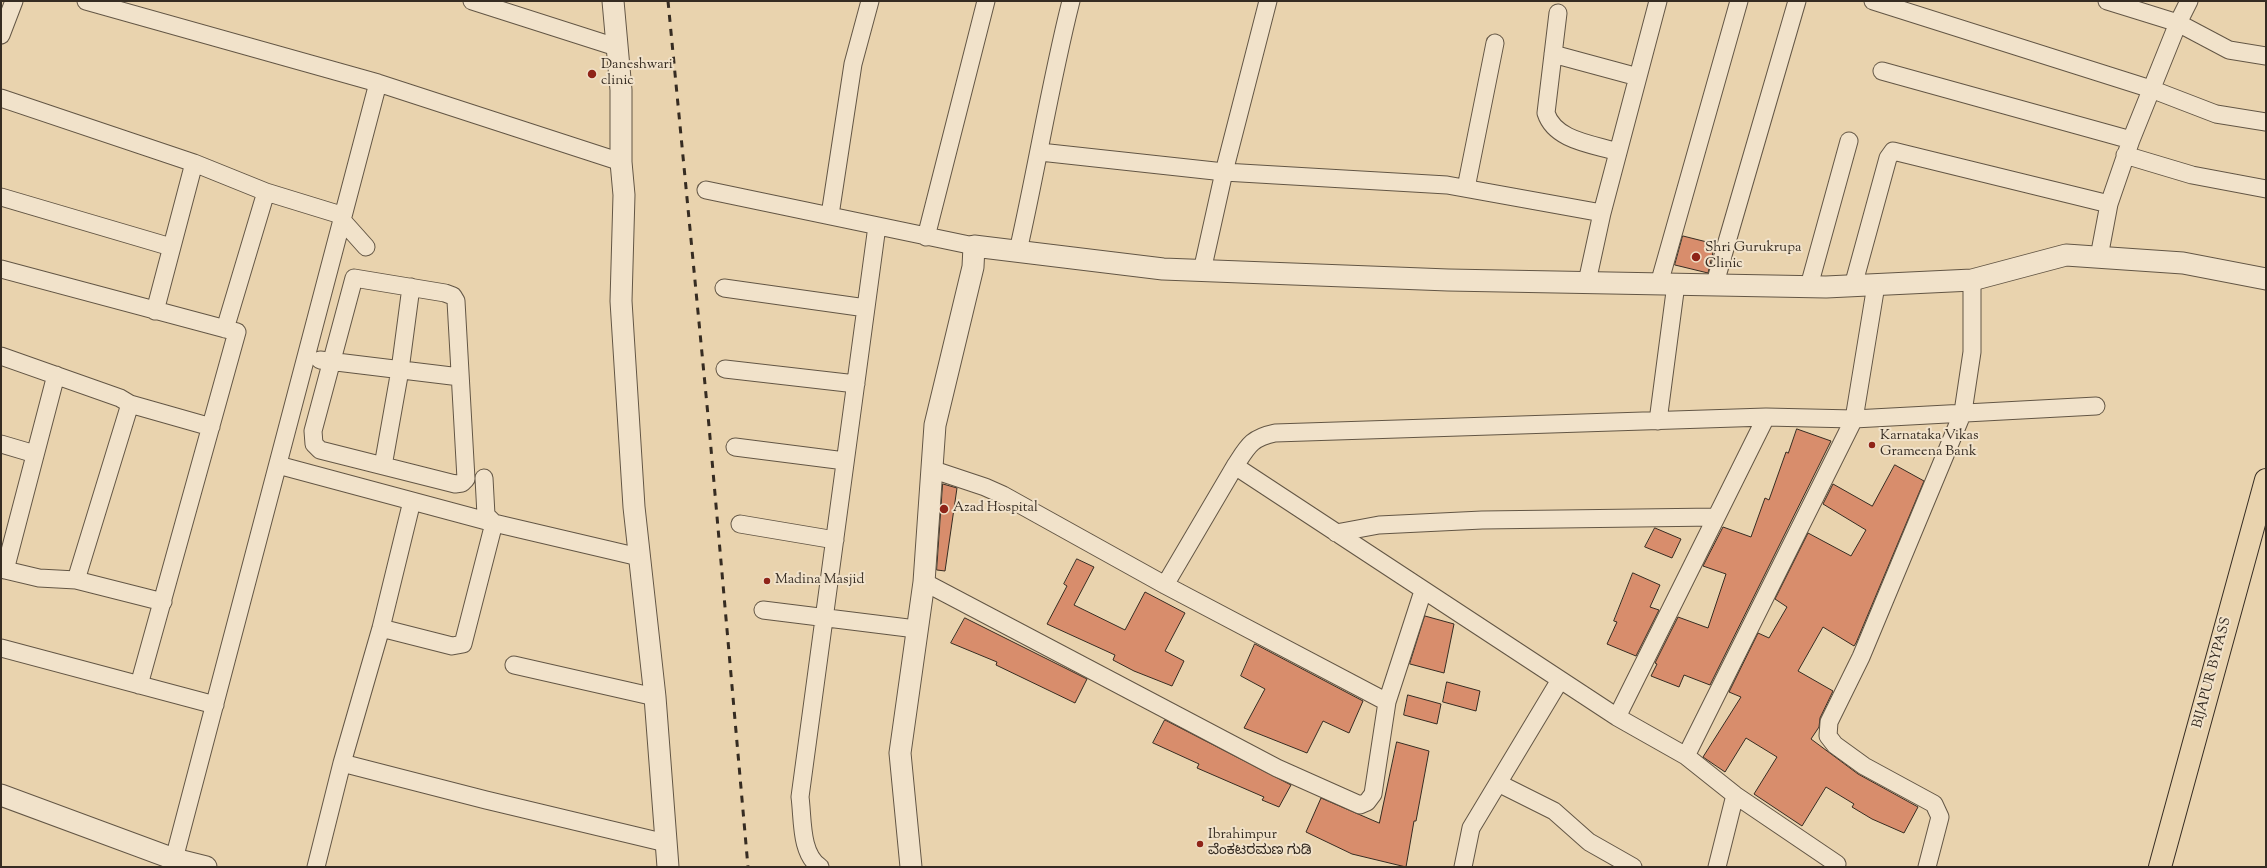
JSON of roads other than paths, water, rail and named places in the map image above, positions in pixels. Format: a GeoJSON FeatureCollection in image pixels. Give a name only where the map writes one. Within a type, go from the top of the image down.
{"type":"FeatureCollection","features":[{"type":"Feature","properties":{"kind":"highway","name":"BIJAPUR BYPASS"},"geometry":{"type":"LineString","coordinates":[[2160,867],[2266,480]]}},
{"type":"Feature","properties":{"kind":"street"},"geometry":{"type":"LineString","coordinates":[[1,35],[14,1]]}},
{"type":"Feature","properties":{"kind":"street"},"geometry":{"type":"LineString","coordinates":[[86,1],[131,7],[378,83],[621,162]]}},
{"type":"Feature","properties":{"kind":"street"},"geometry":{"type":"LineString","coordinates":[[472,1],[501,5],[616,47]]}},
{"type":"Feature","properties":{"kind":"street"},"geometry":{"type":"LineString","coordinates":[[613,1],[621,90],[621,162],[624,195],[621,301],[634,507],[655,697],[668,867]]}},
{"type":"Feature","properties":{"kind":"street"},"geometry":{"type":"LineString","coordinates":[[830,215],[853,64],[870,1]]}},
{"type":"Feature","properties":{"kind":"street"},"geometry":{"type":"LineString","coordinates":[[926,237],[986,1]]}},
{"type":"Feature","properties":{"kind":"street"},"geometry":{"type":"LineString","coordinates":[[1018,251],[1040,152],[1055,64],[1071,1]]}},
{"type":"Feature","properties":{"kind":"street"},"geometry":{"type":"LineString","coordinates":[[1202,270],[1224,172],[1268,1]]}},
{"type":"Feature","properties":{"kind":"street"},"geometry":{"type":"LineString","coordinates":[[1587,282],[1602,213],[1658,1]]}},
{"type":"Feature","properties":{"kind":"street"},"geometry":{"type":"LineString","coordinates":[[1658,421],[1667,284],[1739,1]]}},
{"type":"Feature","properties":{"kind":"street"},"geometry":{"type":"LineString","coordinates":[[1715,283],[1797,1]]}},
{"type":"Feature","properties":{"kind":"street"},"geometry":{"type":"LineString","coordinates":[[1874,1],[2151,89],[2216,114],[2266,122]]}},
{"type":"Feature","properties":{"kind":"street"},"geometry":{"type":"LineString","coordinates":[[2107,1],[2178,23],[2229,50],[2266,56]]}},
{"type":"Feature","properties":{"kind":"street"},"geometry":{"type":"LineString","coordinates":[[2100,256],[2109,204],[2128,147],[2178,23],[2189,1]]}},
{"type":"Feature","properties":{"kind":"street"},"geometry":{"type":"LineString","coordinates":[[1558,13],[1546,113],[1552,127],[1561,134],[1618,152]]}},
{"type":"Feature","properties":{"kind":"street"},"geometry":{"type":"LineString","coordinates":[[1466,188],[1495,43]]}},
{"type":"Feature","properties":{"kind":"street"},"geometry":{"type":"LineString","coordinates":[[1553,54],[1638,77]]}},
{"type":"Feature","properties":{"kind":"street"},"geometry":{"type":"LineString","coordinates":[[1882,71],[2128,147],[2192,175],[2266,189]]}},
{"type":"Feature","properties":{"kind":"street"},"geometry":{"type":"LineString","coordinates":[[174,859],[306,358],[341,215],[378,83]]}},
{"type":"Feature","properties":{"kind":"street"},"geometry":{"type":"LineString","coordinates":[[1,98],[194,163],[266,192],[341,215]]}},
{"type":"Feature","properties":{"kind":"street"},"geometry":{"type":"LineString","coordinates":[[1809,286],[1849,141]]}},
{"type":"Feature","properties":{"kind":"street"},"geometry":{"type":"LineString","coordinates":[[1853,286],[1888,158],[1893,151],[2109,204]]}},
{"type":"Feature","properties":{"kind":"street"},"geometry":{"type":"LineString","coordinates":[[1040,152],[1224,172],[1466,188],[1602,213]]}},
{"type":"Feature","properties":{"kind":"street"},"geometry":{"type":"LineString","coordinates":[[155,311],[194,163]]}},
{"type":"Feature","properties":{"kind":"street"},"geometry":{"type":"LineString","coordinates":[[706,190],[974,246],[1163,269],[1448,280],[1853,286],[1972,280],[2066,255],[2100,256],[2183,263],[2266,278]]}},
{"type":"Feature","properties":{"kind":"street"},"geometry":{"type":"LineString","coordinates":[[225,329],[266,192]]}},
{"type":"Feature","properties":{"kind":"street"},"geometry":{"type":"LineString","coordinates":[[1,197],[171,247]]}},
{"type":"Feature","properties":{"kind":"street"},"geometry":{"type":"LineString","coordinates":[[341,215],[341,219],[366,247]]}},
{"type":"Feature","properties":{"kind":"street"},"geometry":{"type":"LineString","coordinates":[[820,867],[814,863],[807,852],[800,797],[877,226]]}},
{"type":"Feature","properties":{"kind":"street"},"geometry":{"type":"LineString","coordinates":[[911,867],[900,753],[916,629],[924,582],[935,425],[973,267],[974,246]]}},
{"type":"Feature","properties":{"kind":"street"},"geometry":{"type":"LineString","coordinates":[[1,269],[237,332],[139,685]]}},
{"type":"Feature","properties":{"kind":"street"},"geometry":{"type":"LineString","coordinates":[[354,278],[411,287],[446,293],[453,296],[456,301],[466,479],[462,483],[455,484],[320,450],[314,444],[313,431],[330,362],[354,278]]}},
{"type":"Feature","properties":{"kind":"street"},"geometry":{"type":"LineString","coordinates":[[1927,867],[1940,817],[1934,804],[1864,766],[1835,745],[1828,736],[1830,722],[1861,657],[1963,412],[1972,352],[1972,280]]}},
{"type":"Feature","properties":{"kind":"street"},"geometry":{"type":"LineString","coordinates":[[1686,756],[1854,419],[1876,285]]}},
{"type":"Feature","properties":{"kind":"street"},"geometry":{"type":"LineString","coordinates":[[383,466],[400,370],[411,287]]}},
{"type":"Feature","properties":{"kind":"street"},"geometry":{"type":"LineString","coordinates":[[724,288],[866,308]]}},
{"type":"Feature","properties":{"kind":"street"},"geometry":{"type":"LineString","coordinates":[[1,356],[120,398],[130,404],[211,427]]}},
{"type":"Feature","properties":{"kind":"street"},"geometry":{"type":"LineString","coordinates":[[306,358],[460,377]]}},
{"type":"Feature","properties":{"kind":"street"},"geometry":{"type":"LineString","coordinates":[[725,370],[856,384]]}},
{"type":"Feature","properties":{"kind":"street"},"geometry":{"type":"LineString","coordinates":[[56,375],[3,570],[39,578],[76,580],[163,602]]}},
{"type":"Feature","properties":{"kind":"street"},"geometry":{"type":"LineString","coordinates":[[76,580],[130,404]]}},
{"type":"Feature","properties":{"kind":"street"},"geometry":{"type":"LineString","coordinates":[[1165,585],[1250,443],[1260,436],[1275,433],[1766,418],[1854,419],[2096,406]]}},
{"type":"Feature","properties":{"kind":"street"},"geometry":{"type":"LineString","coordinates":[[1617,717],[1766,418]]}},
{"type":"Feature","properties":{"kind":"street"},"geometry":{"type":"LineString","coordinates":[[1,444],[35,454]]}},
{"type":"Feature","properties":{"kind":"street"},"geometry":{"type":"LineString","coordinates":[[735,447],[845,461]]}},
{"type":"Feature","properties":{"kind":"street"},"geometry":{"type":"LineString","coordinates":[[278,465],[494,524],[639,557]]}},
{"type":"Feature","properties":{"kind":"street"},"geometry":{"type":"LineString","coordinates":[[1235,466],[1423,591],[1617,717],[1686,756],[1735,795],[1837,864]]}},
{"type":"Feature","properties":{"kind":"street"},"geometry":{"type":"LineString","coordinates":[[931,468],[985,487],[1002,495],[1165,585],[1387,702]]}},
{"type":"Feature","properties":{"kind":"street"},"geometry":{"type":"LineString","coordinates":[[484,478],[486,515],[494,524]]}},
{"type":"Feature","properties":{"kind":"street"},"geometry":{"type":"LineString","coordinates":[[316,867],[342,762],[381,628],[412,501]]}},
{"type":"Feature","properties":{"kind":"street"},"geometry":{"type":"LineString","coordinates":[[1336,533],[1379,525],[1482,520],[1716,517]]}},
{"type":"Feature","properties":{"kind":"street"},"geometry":{"type":"LineString","coordinates":[[381,628],[452,646],[463,644],[494,524]]}},
{"type":"Feature","properties":{"kind":"street"},"geometry":{"type":"LineString","coordinates":[[740,524],[834,540]]}},
{"type":"Feature","properties":{"kind":"street"},"geometry":{"type":"LineString","coordinates":[[924,582],[1277,768],[1360,805],[1367,802],[1373,794],[1387,702],[1423,591]]}},
{"type":"Feature","properties":{"kind":"street"},"geometry":{"type":"LineString","coordinates":[[763,610],[916,629]]}},
{"type":"Feature","properties":{"kind":"street"},"geometry":{"type":"LineString","coordinates":[[1,648],[215,705]]}},
{"type":"Feature","properties":{"kind":"street"},"geometry":{"type":"LineString","coordinates":[[514,665],[655,697]]}},
{"type":"Feature","properties":{"kind":"street"},"geometry":{"type":"LineString","coordinates":[[1463,867],[1471,828],[1560,680]]}},
{"type":"Feature","properties":{"kind":"street"},"geometry":{"type":"LineString","coordinates":[[342,762],[486,800],[666,843]]}},
{"type":"Feature","properties":{"kind":"street"},"geometry":{"type":"LineString","coordinates":[[1498,782],[1554,811],[1589,842],[1634,867]]}},
{"type":"Feature","properties":{"kind":"street"},"geometry":{"type":"LineString","coordinates":[[1,795],[174,859],[206,867]]}},
{"type":"Feature","properties":{"kind":"street"},"geometry":{"type":"LineString","coordinates":[[1717,867],[1735,795]]}},
{"type":"Feature","properties":{"kind":"railway"},"geometry":{"type":"LineString","coordinates":[[668,1],[709,426],[748,867]]}},
{"type":"Feature","properties":{"kind":"place","name":"Daneshwari clinic"},"geometry":{"type":"Point","coordinates":[592,74]}},
{"type":"Feature","properties":{"kind":"place","name":"Shri Gurukrupa Clinic"},"geometry":{"type":"Point","coordinates":[1696,257]}},
{"type":"Feature","properties":{"kind":"place","name":"Karnataka Vikas Grameena Bank"},"geometry":{"type":"Point","coordinates":[1872,445]}},
{"type":"Feature","properties":{"kind":"place","name":"Azad Hospital"},"geometry":{"type":"Point","coordinates":[944,509]}},
{"type":"Feature","properties":{"kind":"place","name":"Madina Masjid"},"geometry":{"type":"Point","coordinates":[767,581]}},
{"type":"Feature","properties":{"kind":"place","name":"Ibrahimpur ವೆಂಕಟರಮಣ ಗುಡಿ"},"geometry":{"type":"Point","coordinates":[1200,844]}}]}
